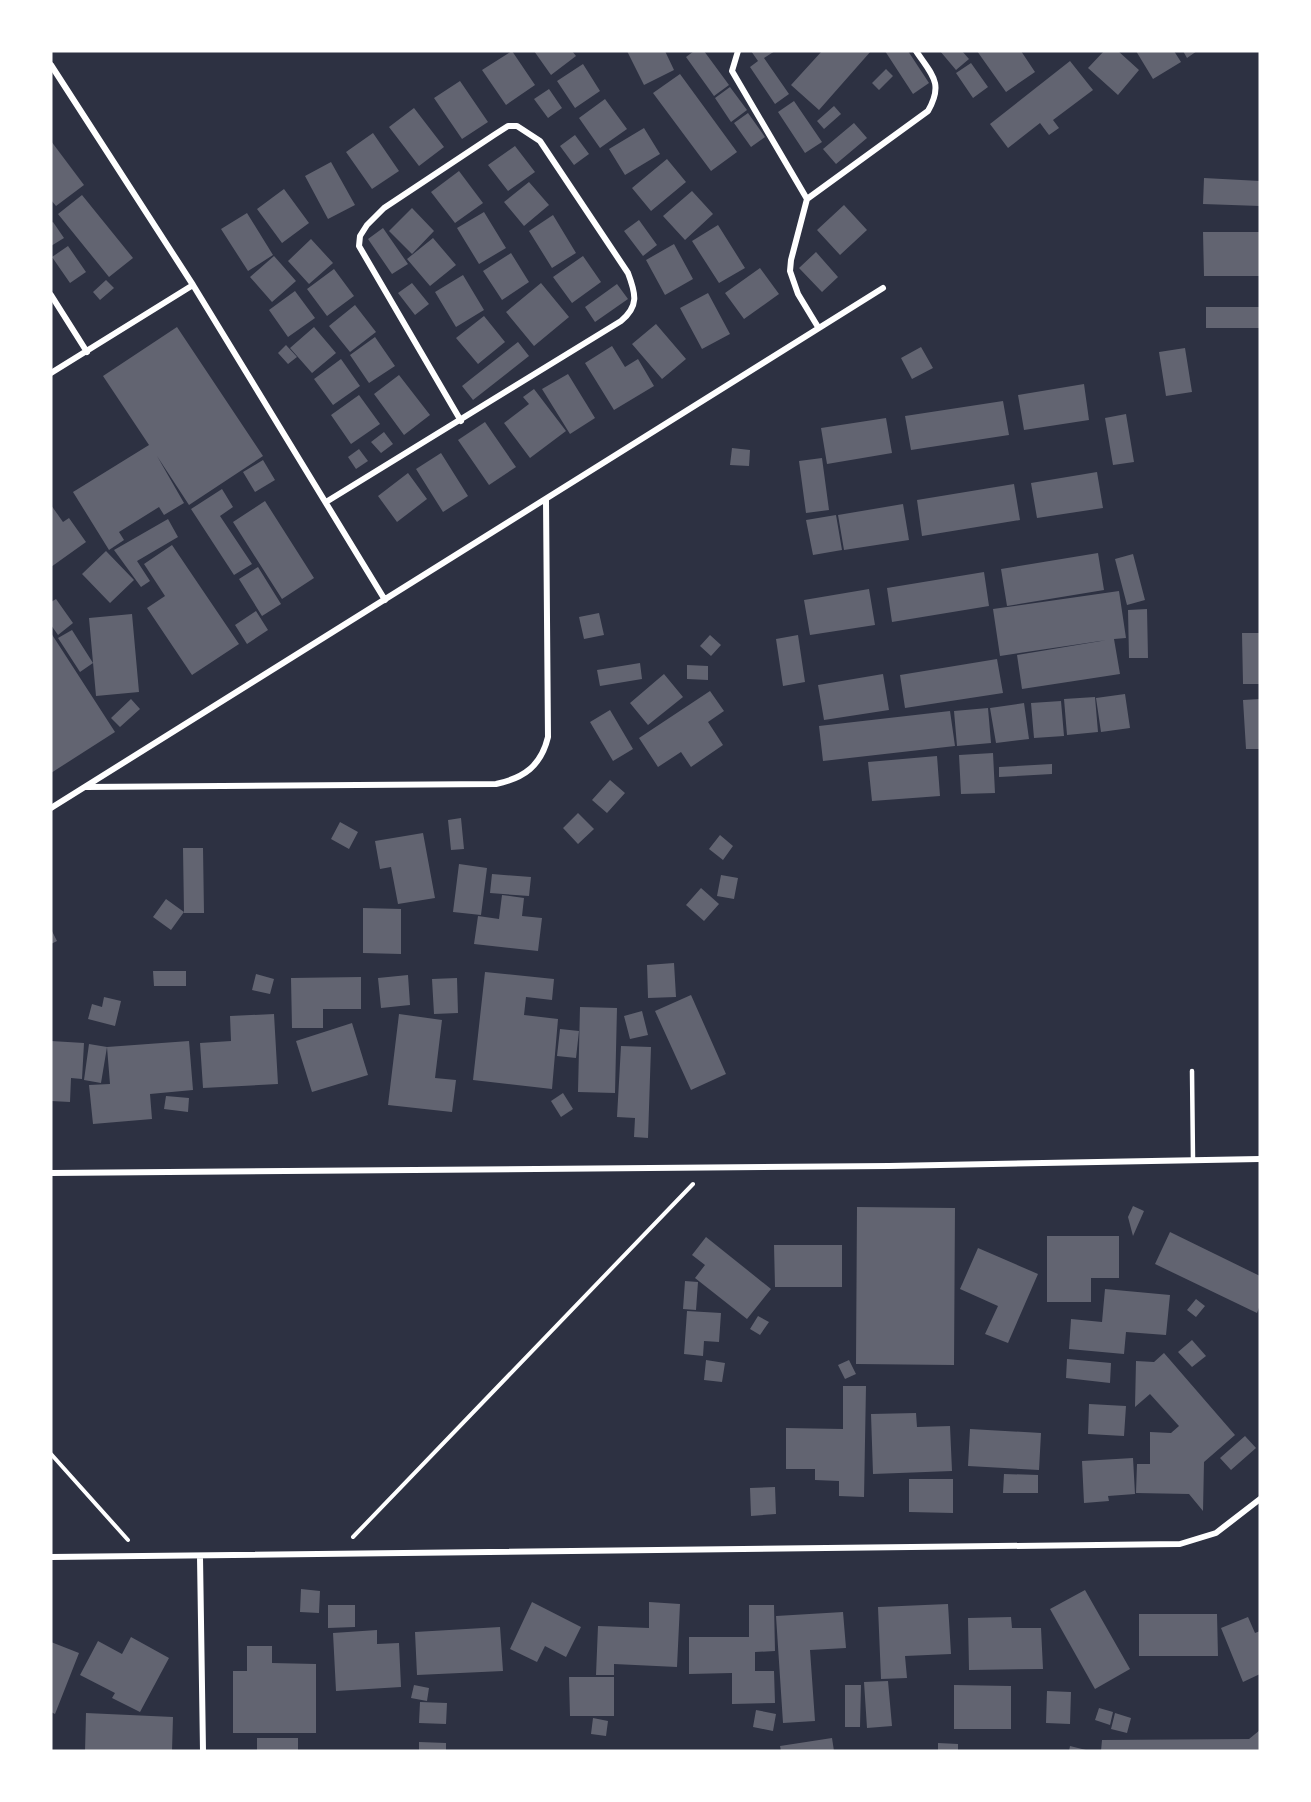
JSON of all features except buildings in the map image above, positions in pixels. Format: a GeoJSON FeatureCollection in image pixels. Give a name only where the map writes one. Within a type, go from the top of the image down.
{"type":"FeatureCollection","features":[{"type":"Feature","properties":{"kind":"street"},"geometry":{"type":"LineString","coordinates":[[738,51],[732,71],[807,199]]}},
{"type":"Feature","properties":{"kind":"street"},"geometry":{"type":"LineString","coordinates":[[818,327],[798,294],[790,272],[790,260],[807,199],[928,111],[935,95],[937,82],[916,51]]}},
{"type":"Feature","properties":{"kind":"street"},"geometry":{"type":"LineString","coordinates":[[51,65],[193,285],[385,600]]}},
{"type":"Feature","properties":{"kind":"street"},"geometry":{"type":"LineString","coordinates":[[326,502],[460,421],[621,321],[636,303],[635,291],[628,273],[540,141],[517,126],[508,126],[384,208],[367,225],[360,236],[359,246],[460,421]]}},
{"type":"Feature","properties":{"kind":"street"},"geometry":{"type":"LineString","coordinates":[[51,373],[193,285]]}},
{"type":"Feature","properties":{"kind":"street"},"geometry":{"type":"LineString","coordinates":[[51,808],[883,288]]}},
{"type":"Feature","properties":{"kind":"street"},"geometry":{"type":"LineString","coordinates":[[51,295],[87,352]]}},
{"type":"Feature","properties":{"kind":"street"},"geometry":{"type":"LineString","coordinates":[[84,787],[496,783],[527,773],[542,755],[548,737],[546,500]]}},
{"type":"Feature","properties":{"kind":"street"},"geometry":{"type":"LineString","coordinates":[[51,1173],[1260,1159]]}},
{"type":"Feature","properties":{"kind":"street"},"geometry":{"type":"LineString","coordinates":[[51,1557],[1180,1544],[1216,1533],[1260,1499]]}},
{"type":"Feature","properties":{"kind":"street"},"geometry":{"type":"LineString","coordinates":[[200,1557],[203,1751]]}},
{"type":"Feature","properties":{"kind":"lane"},"geometry":{"type":"LineString","coordinates":[[1192,1071],[1193,1160]]}},
{"type":"Feature","properties":{"kind":"path"},"geometry":{"type":"LineString","coordinates":[[338,1553],[710,1166]]}},
{"type":"Feature","properties":{"kind":"path"},"geometry":{"type":"LineString","coordinates":[[51,1454],[142,1556]]}}]}
